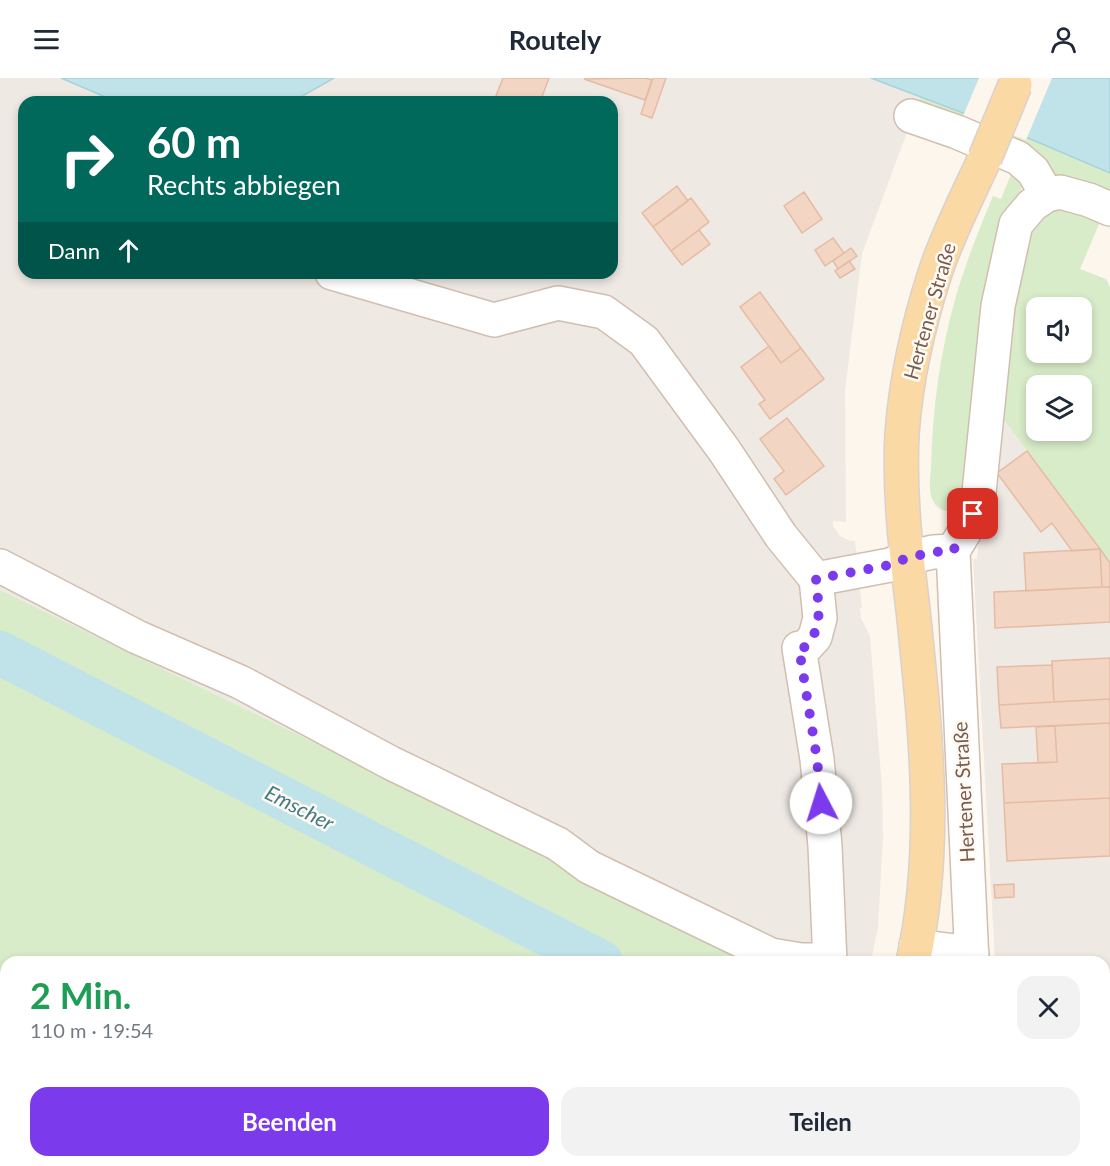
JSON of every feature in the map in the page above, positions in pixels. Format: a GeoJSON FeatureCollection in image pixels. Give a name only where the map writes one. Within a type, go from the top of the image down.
{"type":"FeatureCollection","features":[{"type":"Feature","properties":{"kind":"main road","name":"Hertener Straße"},"geometry":{"type":"LineString","coordinates":[[915,954],[926,883],[928,806],[922,699],[902,490],[902,434],[908,388],[921,325],[936,270],[1018,78]]}},
{"type":"Feature","properties":{"kind":"lane"},"geometry":{"type":"LineString","coordinates":[[911,116],[957,132],[1018,158],[1033,171],[1047,195]]}},
{"type":"Feature","properties":{"kind":"lane"},"geometry":{"type":"LineString","coordinates":[[816,579],[890,565],[933,552],[953,551],[968,526],[978,502],[998,306],[1016,224],[1032,206],[1047,195],[1060,192],[1110,209]]}},
{"type":"Feature","properties":{"kind":"lane"},"geometry":{"type":"LineString","coordinates":[[353,279],[494,320],[558,303],[604,312],[644,342],[724,450],[781,536],[816,579],[820,618],[815,637],[806,647],[799,648],[817,759],[825,846],[830,956]]}},
{"type":"Feature","properties":{"kind":"lane","name":"Hertener Straße"},"geometry":{"type":"LineString","coordinates":[[953,551],[972,956]]}},
{"type":"Feature","properties":{"kind":"lane"},"geometry":{"type":"LineString","coordinates":[[0,566],[137,637],[240,682],[391,763],[558,844],[589,867],[777,956]]}},
{"type":"Feature","properties":{"kind":"lane"},"geometry":{"type":"LineString","coordinates":[[915,954],[953,956]]}},
{"type":"Feature","properties":{"kind":"shaded area"},"geometry":{"type":"Polygon","coordinates":[[[0,78],[61,78],[103,96],[18,96],[18,279],[618,279],[618,96],[302,96],[334,78],[871,78],[920,97],[862,254],[845,391],[846,522],[833,521],[833,526],[840,536],[855,541],[861,618],[870,636],[882,788],[883,836],[878,928],[872,956],[755,956],[0,590],[0,78]]]}},
{"type":"Feature","properties":{"kind":"shaded area"},"geometry":{"type":"Polygon","coordinates":[[[992,404],[1110,563],[1110,956],[995,956],[973,559],[977,559],[992,404]]]}},
{"type":"Feature","properties":{"kind":"green space"},"geometry":{"type":"Polygon","coordinates":[[[920,97],[1021,135],[1110,173],[1110,193],[1085,187],[1036,169],[915,112],[920,97]]]}},
{"type":"Feature","properties":{"kind":"green space"},"geometry":{"type":"Polygon","coordinates":[[[1014,167],[1023,185],[998,235],[960,510],[945,511],[933,501],[930,485],[935,404],[945,338],[968,258],[993,196],[1001,199],[1014,167]]]}},
{"type":"Feature","properties":{"kind":"green space"},"geometry":{"type":"Polygon","coordinates":[[[1065,208],[1100,222],[1080,269],[1106,279],[1110,287],[1110,563],[992,404],[1031,221],[1055,209],[1065,208]]]}},
{"type":"Feature","properties":{"kind":"green space"},"geometry":{"type":"Polygon","coordinates":[[[0,590],[755,956],[0,956],[0,590]]]}},
{"type":"Feature","properties":{"kind":"water"},"geometry":{"type":"Polygon","coordinates":[[[61,78],[334,78],[302,96],[103,96],[61,78]]]}},
{"type":"Feature","properties":{"kind":"water"},"geometry":{"type":"Polygon","coordinates":[[[871,78],[1110,78],[1110,173],[1021,135],[871,78]]]}},
{"type":"Feature","properties":{"kind":"pier"},"geometry":{"type":"Polygon","coordinates":[[[979,78],[1052,78],[1026,140],[963,116],[979,78]]]}},
{"type":"Feature","properties":{"kind":"building"},"geometry":{"type":"Polygon","coordinates":[[[503,78],[549,78],[542,96],[496,96],[503,78]]]}},
{"type":"Feature","properties":{"kind":"building"},"geometry":{"type":"Polygon","coordinates":[[[645,78],[652,80],[645,100],[584,79],[645,78]]]}},
{"type":"Feature","properties":{"kind":"building"},"geometry":{"type":"Polygon","coordinates":[[[653,78],[666,78],[652,118],[641,114],[653,78]]]}},
{"type":"Feature","properties":{"kind":"building"},"geometry":{"type":"Polygon","coordinates":[[[677,186],[688,201],[653,227],[642,213],[677,186]]]}},
{"type":"Feature","properties":{"kind":"building"},"geometry":{"type":"Polygon","coordinates":[[[804,192],[822,219],[802,233],[784,206],[804,192]]]}},
{"type":"Feature","properties":{"kind":"building"},"geometry":{"type":"Polygon","coordinates":[[[691,198],[709,222],[671,251],[653,227],[691,198]]]}},
{"type":"Feature","properties":{"kind":"building"},"geometry":{"type":"Polygon","coordinates":[[[699,230],[710,244],[682,265],[671,251],[699,230]]]}},
{"type":"Feature","properties":{"kind":"building"},"geometry":{"type":"Polygon","coordinates":[[[833,238],[844,253],[825,266],[815,250],[833,238]]]}},
{"type":"Feature","properties":{"kind":"building"},"geometry":{"type":"Polygon","coordinates":[[[851,248],[857,256],[838,269],[833,261],[851,248]]]}},
{"type":"Feature","properties":{"kind":"building"},"geometry":{"type":"Polygon","coordinates":[[[849,261],[855,269],[840,278],[835,271],[849,261]]]}},
{"type":"Feature","properties":{"kind":"building"},"geometry":{"type":"Polygon","coordinates":[[[760,292],[801,348],[781,363],[740,307],[760,292]]]}},
{"type":"Feature","properties":{"kind":"building"},"geometry":{"type":"Polygon","coordinates":[[[769,346],[781,363],[801,348],[824,379],[770,419],[759,404],[765,400],[741,367],[769,346]]]}},
{"type":"Feature","properties":{"kind":"building"},"geometry":{"type":"Polygon","coordinates":[[[787,418],[824,466],[786,495],[774,479],[784,471],[760,439],[787,418]]]}},
{"type":"Feature","properties":{"kind":"building"},"geometry":{"type":"Polygon","coordinates":[[[1027,451],[1100,549],[1072,551],[1052,523],[1041,532],[997,473],[1027,451]]]}},
{"type":"Feature","properties":{"kind":"building"},"geometry":{"type":"Polygon","coordinates":[[[1100,549],[1110,563],[1110,587],[1102,587],[1100,549]]]}},
{"type":"Feature","properties":{"kind":"building"},"geometry":{"type":"Polygon","coordinates":[[[1100,549],[1102,587],[1026,591],[1024,553],[1100,549]]]}},
{"type":"Feature","properties":{"kind":"building"},"geometry":{"type":"Polygon","coordinates":[[[1110,587],[1110,622],[995,628],[994,592],[1110,587]]]}},
{"type":"Feature","properties":{"kind":"building"},"geometry":{"type":"Polygon","coordinates":[[[1110,658],[1110,699],[1054,702],[1052,661],[1110,658]]]}},
{"type":"Feature","properties":{"kind":"building"},"geometry":{"type":"Polygon","coordinates":[[[1052,665],[1054,702],[999,705],[997,667],[1052,665]]]}},
{"type":"Feature","properties":{"kind":"building"},"geometry":{"type":"Polygon","coordinates":[[[1110,699],[1110,723],[1001,728],[999,705],[1110,699]]]}},
{"type":"Feature","properties":{"kind":"building"},"geometry":{"type":"Polygon","coordinates":[[[1110,723],[1110,798],[1004,803],[1002,764],[1057,762],[1055,726],[1110,723]]]}},
{"type":"Feature","properties":{"kind":"building"},"geometry":{"type":"Polygon","coordinates":[[[1055,726],[1057,762],[1038,763],[1036,727],[1055,726]]]}},
{"type":"Feature","properties":{"kind":"building"},"geometry":{"type":"Polygon","coordinates":[[[1110,798],[1110,856],[1007,861],[1004,803],[1110,798]]]}},
{"type":"Feature","properties":{"kind":"building"},"geometry":{"type":"Polygon","coordinates":[[[1014,884],[1014,897],[995,898],[994,885],[1014,884]]]}},
{"type":"Feature","properties":{"kind":"waterway","name":"Emscher"},"geometry":{"type":"LineString","coordinates":[[0,653],[589,956]]}},
{"type":"Feature","properties":{"kind":"route"},"geometry":{"type":"LineString","coordinates":[[821,803],[817,759],[799,648],[806,647],[815,637],[820,618],[816,579],[890,565],[933,552],[953,551],[973,514]]}}]}
